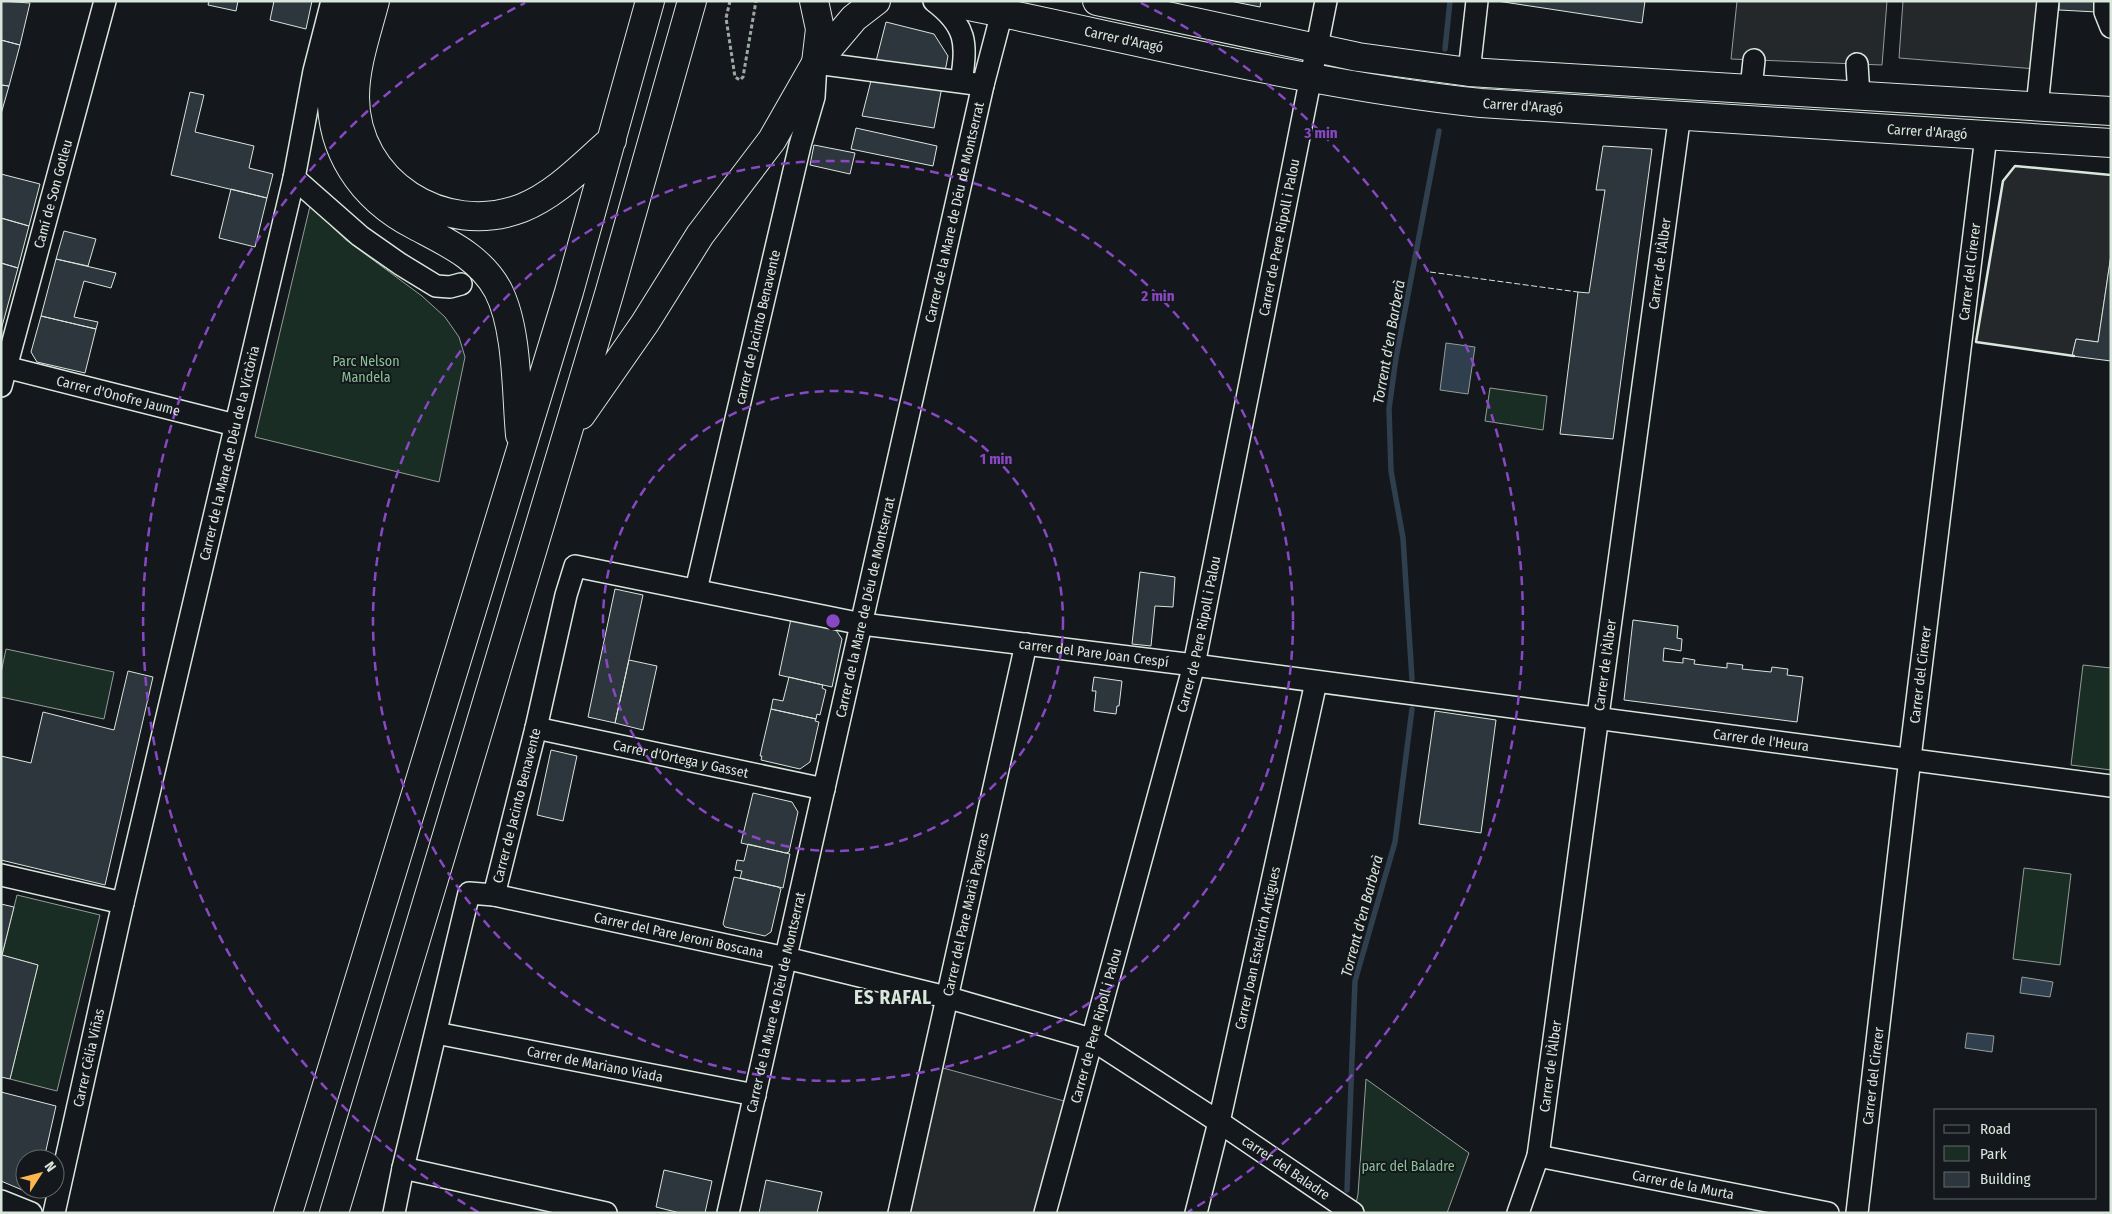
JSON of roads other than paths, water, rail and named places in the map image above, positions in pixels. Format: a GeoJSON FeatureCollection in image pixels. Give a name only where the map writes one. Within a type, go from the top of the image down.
{"type":"FeatureCollection","features":[{"type":"Feature","properties":{"kind":"main road"},"geometry":{"type":"LineString","coordinates":[[351,1],[332,86],[334,122],[338,138],[352,170],[374,198],[387,210],[400,218],[455,246],[484,271],[497,290],[510,328],[521,449]]}},
{"type":"Feature","properties":{"kind":"main road"},"geometry":{"type":"LineString","coordinates":[[375,1],[356,76],[355,98],[357,118],[372,157],[384,175],[399,190],[418,202],[438,210],[459,215],[501,214],[521,208],[539,200],[558,187],[612,140]]}},
{"type":"Feature","properties":{"kind":"main road"},"geometry":{"type":"LineString","coordinates":[[814,1],[820,29],[816,63]]}},
{"type":"Feature","properties":{"kind":"main road"},"geometry":{"type":"LineString","coordinates":[[567,434],[645,323],[700,235],[772,140],[816,63],[854,18],[876,1]]}},
{"type":"Feature","properties":{"kind":"main road","name":"Carrer d'Aragó"},"geometry":{"type":"LineString","coordinates":[[944,1],[1004,7],[1312,77],[1424,97],[1481,103],[1680,114],[2111,143]]}},
{"type":"Feature","properties":{"kind":"main road"},"geometry":{"type":"LineString","coordinates":[[1097,1],[1358,57],[1469,72],[2111,112]]}},
{"type":"Feature","properties":{"kind":"main road"},"geometry":{"type":"LineString","coordinates":[[288,1213],[521,449],[612,140],[648,10]]}},
{"type":"Feature","properties":{"kind":"main road"},"geometry":{"type":"LineString","coordinates":[[334,1213],[567,434],[689,14]]}},
{"type":"Feature","properties":{"kind":"main road"},"geometry":{"type":"LineString","coordinates":[[1680,114],[1685,98],[1696,86]]}},
{"type":"Feature","properties":{"kind":"main road"},"geometry":{"type":"LineString","coordinates":[[1968,103],[1983,121],[1986,136]]}},
{"type":"Feature","properties":{"kind":"street","name":"Camí de Son Gotleu"},"geometry":{"type":"LineString","coordinates":[[3,373],[105,1]]}},
{"type":"Feature","properties":{"kind":"street","name":"Carrer de la Mare de Déu de la Victòria"},"geometry":{"type":"LineString","coordinates":[[123,903],[294,178],[314,71],[332,1]]}},
{"type":"Feature","properties":{"kind":"street"},"geometry":{"type":"LineString","coordinates":[[934,1],[954,20],[965,44],[966,57],[961,81]]}},
{"type":"Feature","properties":{"kind":"street","name":"Carrer de Pere Ripoll i Palou"},"geometry":{"type":"LineString","coordinates":[[1045,1213],[1194,664],[1326,1]]}},
{"type":"Feature","properties":{"kind":"street"},"geometry":{"type":"LineString","coordinates":[[1469,72],[1477,1]]}},
{"type":"Feature","properties":{"kind":"street"},"geometry":{"type":"LineString","coordinates":[[2037,107],[2048,1]]}},
{"type":"Feature","properties":{"kind":"street"},"geometry":{"type":"LineString","coordinates":[[2105,1],[2105,12],[2111,27]]}},
{"type":"Feature","properties":{"kind":"street","name":"Carrer de la Mare de Déu de Montserrat"},"geometry":{"type":"LineString","coordinates":[[728,1213],[983,85],[1004,7]]}},
{"type":"Feature","properties":{"kind":"street"},"geometry":{"type":"LineString","coordinates":[[1751,89],[1754,60]]}},
{"type":"Feature","properties":{"kind":"street"},"geometry":{"type":"LineString","coordinates":[[816,63],[983,85]]}},
{"type":"Feature","properties":{"kind":"street","name":"carrer de Jacinto Benavente"},"geometry":{"type":"LineString","coordinates":[[696,590],[800,145],[814,97],[816,63]]}},
{"type":"Feature","properties":{"kind":"street"},"geometry":{"type":"LineString","coordinates":[[1857,64],[1859,96]]}},
{"type":"Feature","properties":{"kind":"street","name":"Carrer de l'Àlber"},"geometry":{"type":"LineString","coordinates":[[1518,1213],[1538,1156],[1680,114]]}},
{"type":"Feature","properties":{"kind":"street","name":"Carrer del Cirerer"},"geometry":{"type":"LineString","coordinates":[[1857,1213],[1986,136]]}},
{"type":"Feature","properties":{"kind":"street"},"geometry":{"type":"LineString","coordinates":[[294,178],[360,236],[400,264],[436,286],[450,287],[461,284]]}},
{"type":"Feature","properties":{"kind":"street","name":"Carrer d'Onofre Jaume"},"geometry":{"type":"LineString","coordinates":[[3,373],[235,425]]}},
{"type":"Feature","properties":{"kind":"street","name":"Carrer de Jacinto Benavente"},"geometry":{"type":"LineString","coordinates":[[394,1213],[403,1168],[469,893],[494,896],[536,728],[566,595],[575,566],[696,590]]}},
{"type":"Feature","properties":{"kind":"street"},"geometry":{"type":"LineString","coordinates":[[696,590],[862,624]]}},
{"type":"Feature","properties":{"kind":"street","name":"carrer del Pare Joan Crespí"},"geometry":{"type":"LineString","coordinates":[[862,624],[1194,664],[1413,694]]}},
{"type":"Feature","properties":{"kind":"street","name":"Carrer del Pare Marià Payeras"},"geometry":{"type":"LineString","coordinates":[[899,1213],[1026,644]]}},
{"type":"Feature","properties":{"kind":"street","name":"Carrer Joan Estelrich Artigues"},"geometry":{"type":"LineString","coordinates":[[1196,1213],[1219,1122],[1316,682]]}},
{"type":"Feature","properties":{"kind":"street","name":"Carrer de l'Heura"},"geometry":{"type":"LineString","coordinates":[[1413,694],[2111,786]]}},
{"type":"Feature","properties":{"kind":"street","name":"Carrer d'Ortega y Gasset"},"geometry":{"type":"LineString","coordinates":[[536,728],[824,789]]}},
{"type":"Feature","properties":{"kind":"street"},"geometry":{"type":"LineString","coordinates":[[1,874],[123,903]]}},
{"type":"Feature","properties":{"kind":"street","name":"Carrer del Pare Jeroni Boscana"},"geometry":{"type":"LineString","coordinates":[[494,896],[786,958],[946,998],[1091,1039],[1219,1122]]}},
{"type":"Feature","properties":{"kind":"street","name":"Carrer Cèlia Viñas"},"geometry":{"type":"LineString","coordinates":[[54,1213],[123,903]]}},
{"type":"Feature","properties":{"kind":"street","name":"Carrer de Mariano Viada"},"geometry":{"type":"LineString","coordinates":[[436,1033],[755,1096]]}},
{"type":"Feature","properties":{"kind":"street","name":"carrer del Baladre"},"geometry":{"type":"LineString","coordinates":[[1219,1122],[1353,1213]]}},
{"type":"Feature","properties":{"kind":"street","name":"Carrer de la Murta"},"geometry":{"type":"LineString","coordinates":[[1538,1156],[1828,1213]]}},
{"type":"Feature","properties":{"kind":"street"},"geometry":{"type":"LineString","coordinates":[[403,1168],[606,1213]]}},
{"type":"Feature","properties":{"kind":"street"},"geometry":{"type":"LineString","coordinates":[[1,1201],[32,1213]]}},
{"type":"Feature","properties":{"kind":"water"},"geometry":{"type":"Polygon","coordinates":[[[1446,343],[1475,347],[1468,394],[1440,390],[1446,343]]]}},
{"type":"Feature","properties":{"kind":"water"},"geometry":{"type":"Polygon","coordinates":[[[2022,977],[2053,982],[2050,997],[2020,993],[2022,977]]]}},
{"type":"Feature","properties":{"kind":"water"},"geometry":{"type":"Polygon","coordinates":[[[1967,1033],[1994,1036],[1992,1052],[1965,1048],[1967,1033]]]}},
{"type":"Feature","properties":{"kind":"waterway","name":"Torrent d'en Barberà"},"geometry":{"type":"LineString","coordinates":[[1445,49],[1450,1]]}},
{"type":"Feature","properties":{"kind":"waterway","name":"Torrent d'en Barberà"},"geometry":{"type":"LineString","coordinates":[[1412,679],[1403,538],[1391,471],[1389,409],[1396,358],[1439,131]]}},
{"type":"Feature","properties":{"kind":"waterway","name":"Torrent d'en Barberà"},"geometry":{"type":"LineString","coordinates":[[1347,1190],[1355,981],[1395,842],[1412,709]]}},
{"type":"Feature","properties":{"kind":"district","name":"ES RAFAL"},"geometry":{"type":"Point","coordinates":[893,997]}},
{"type":"Feature","properties":{"kind":"park label","name":"Parc Nelson Mandela"},"geometry":{"type":"Point","coordinates":[366,370]}},
{"type":"Feature","properties":{"kind":"park label","name":"parc del Baladre"},"geometry":{"type":"Point","coordinates":[1408,1166]}}]}
